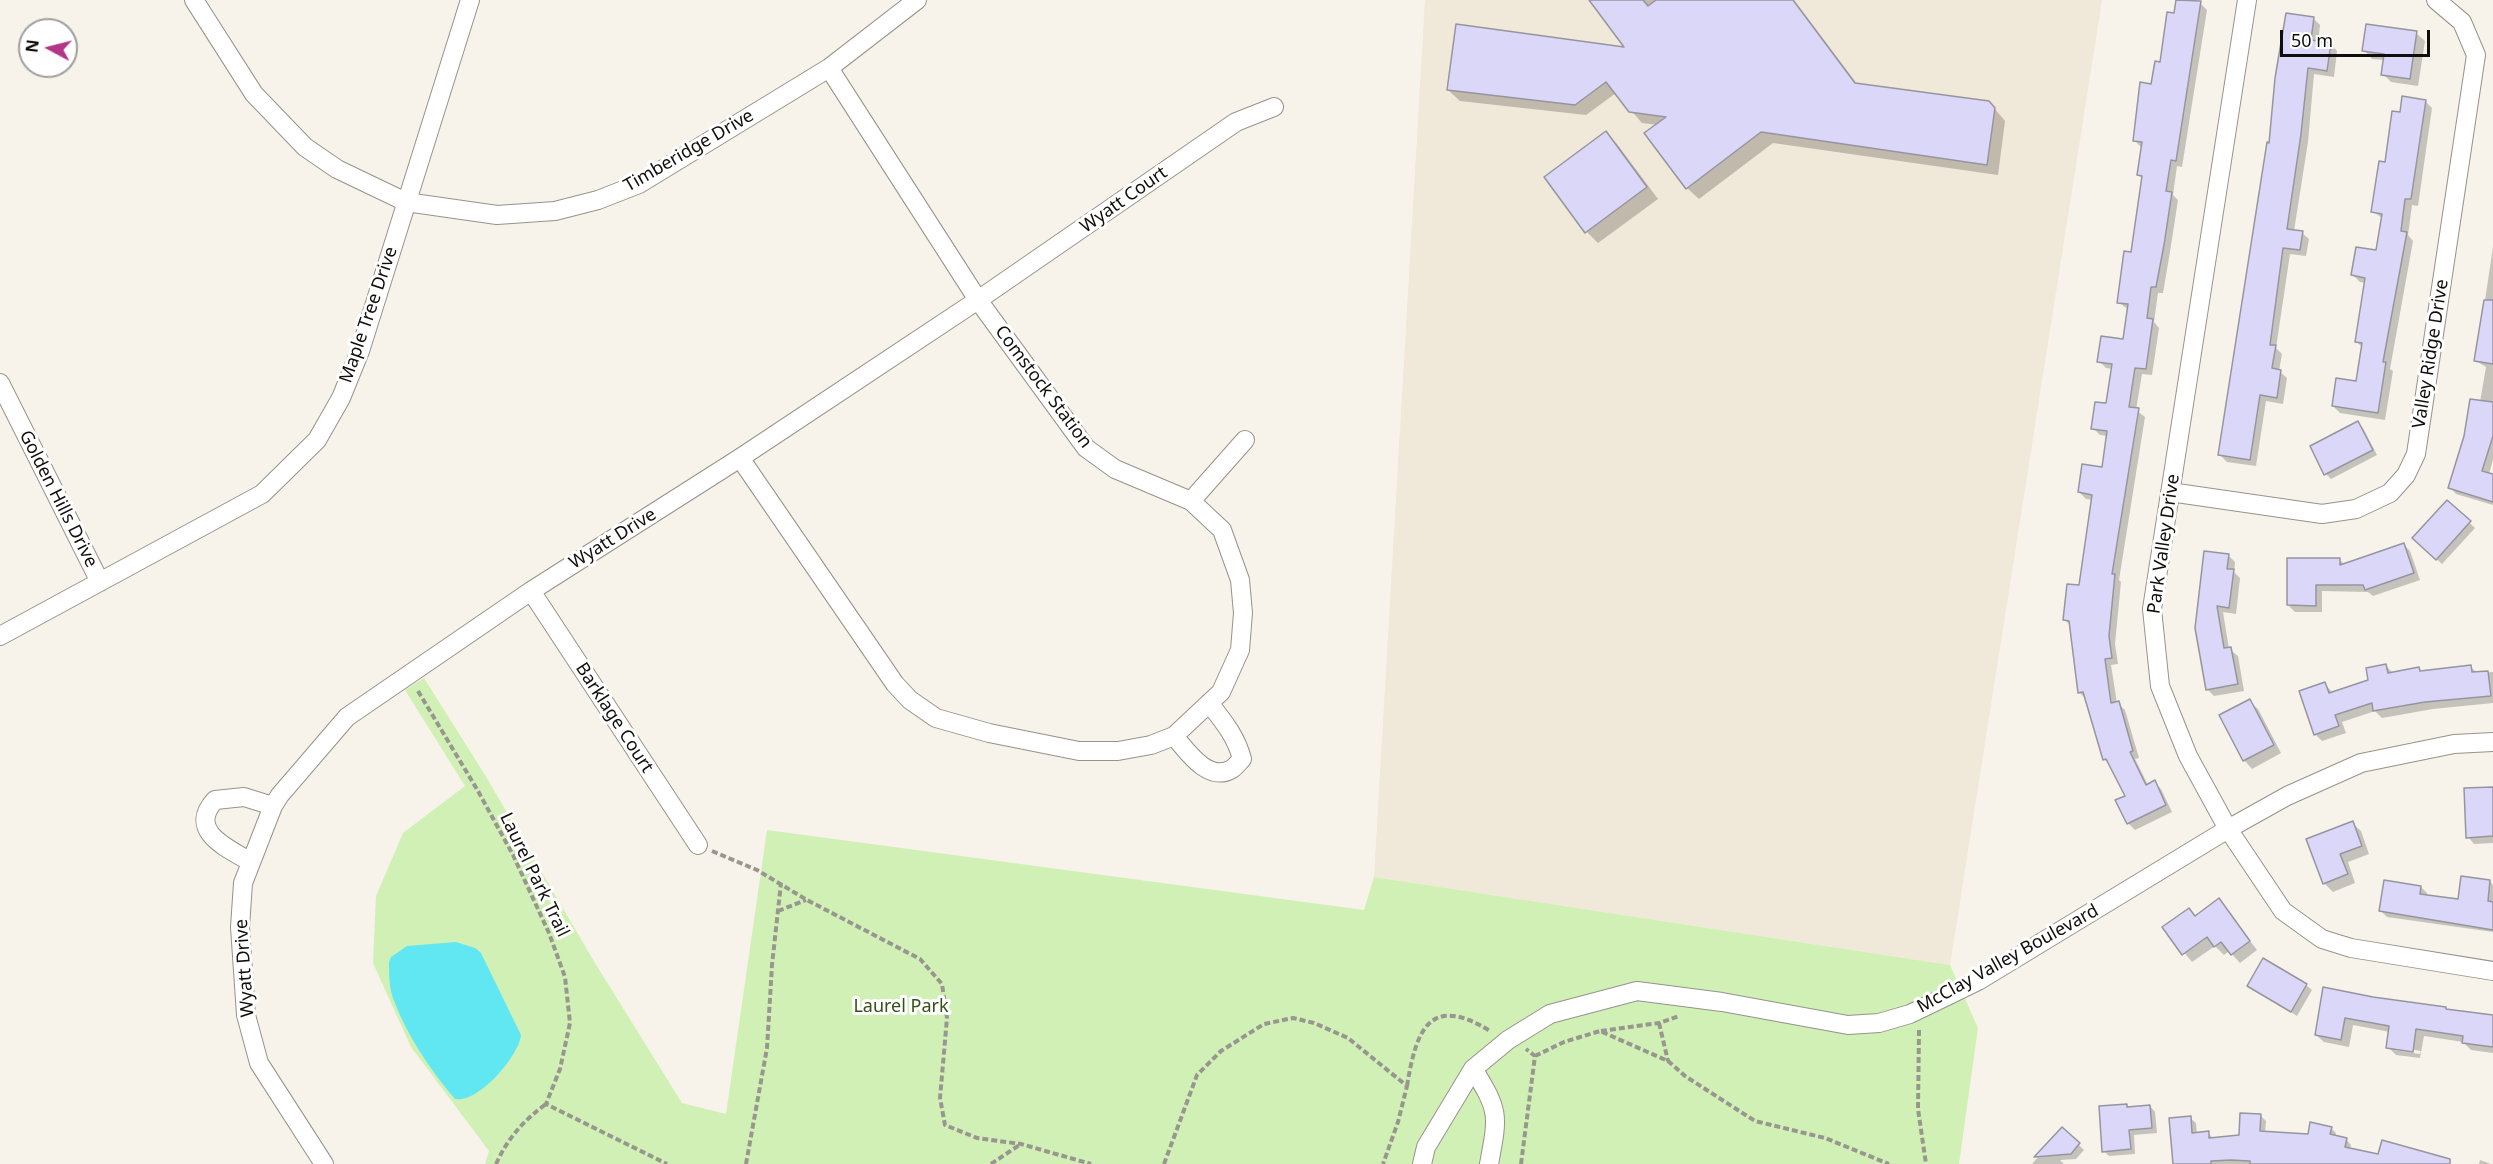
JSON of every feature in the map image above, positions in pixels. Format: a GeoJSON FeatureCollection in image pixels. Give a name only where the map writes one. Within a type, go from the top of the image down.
{"type":"FeatureCollection","features":[{"type":"Feature","properties":{"kind":"street","name":"Timberidge Drive"},"geometry":{"type":"LineString","coordinates":[[194,0],[254,94],[305,147],[337,169],[406,202],[497,215],[555,211],[598,200],[639,184],[829,68],[917,0]]}},
{"type":"Feature","properties":{"kind":"street","name":"Maple Tree Drive"},"geometry":{"type":"LineString","coordinates":[[0,636],[262,494],[316,440],[341,398],[360,351],[470,0]]}},
{"type":"Feature","properties":{"kind":"street","name":"Park Valley Drive"},"geometry":{"type":"LineString","coordinates":[[2247,0],[2152,609],[2160,686],[2188,756],[2228,829],[2283,911],[2322,939],[2351,948],[2493,971]]}},
{"type":"Feature","properties":{"kind":"street","name":"Valley Ridge Drive"},"geometry":{"type":"LineString","coordinates":[[2170,492],[2322,514],[2356,509],[2390,493],[2406,475],[2416,454],[2476,55],[2462,22],[2436,0]]}},
{"type":"Feature","properties":{"kind":"street","name":"Comstock Station"},"geometry":{"type":"LineString","coordinates":[[740,458],[895,684],[910,700],[936,718],[989,733],[1079,751],[1118,751],[1151,744],[1174,736],[1221,692],[1240,650],[1243,613],[1240,580],[1222,530],[1191,501],[1115,469],[1086,448],[978,300],[829,68]]}},
{"type":"Feature","properties":{"kind":"street","name":"Wyatt Court"},"geometry":{"type":"LineString","coordinates":[[978,300],[1236,122],[1274,107]]}},
{"type":"Feature","properties":{"kind":"street","name":"Wyatt Drive"},"geometry":{"type":"LineString","coordinates":[[324,1164],[260,1063],[246,1015],[240,927],[243,883],[273,806],[280,795],[347,717],[531,591],[740,458],[978,300]]}},
{"type":"Feature","properties":{"kind":"street","name":"Golden Hills Drive"},"geometry":{"type":"LineString","coordinates":[[0,383],[100,582]]}},
{"type":"Feature","properties":{"kind":"street"},"geometry":{"type":"LineString","coordinates":[[1191,501],[1245,440]]}},
{"type":"Feature","properties":{"kind":"street","name":"Barklage Court"},"geometry":{"type":"LineString","coordinates":[[531,591],[698,845]]}},
{"type":"Feature","properties":{"kind":"street"},"geometry":{"type":"LineString","coordinates":[[1174,736],[1195,760],[1207,769],[1217,773],[1232,770],[1242,759],[1239,747],[1233,733],[1209,703]]}},
{"type":"Feature","properties":{"kind":"street","name":"McClay Valley Boulevard"},"geometry":{"type":"LineString","coordinates":[[1422,1164],[1426,1147],[1473,1069],[1508,1040],[1550,1014],[1637,991],[1722,1002],[1848,1025],[1879,1023],[1910,1014],[1978,981],[2228,829],[2287,796],[2361,763],[2454,744],[2493,742]]}},
{"type":"Feature","properties":{"kind":"street"},"geometry":{"type":"LineString","coordinates":[[251,862],[219,844],[208,832],[205,816],[208,807],[216,800],[244,797],[273,806]]}},
{"type":"Feature","properties":{"kind":"street"},"geometry":{"type":"LineString","coordinates":[[1473,1069],[1491,1098],[1497,1122],[1489,1164]]}},
{"type":"Feature","properties":{"kind":"path","name":"Laurel Park Trail"},"geometry":{"type":"LineString","coordinates":[[408,675],[478,791],[513,855],[549,933],[565,977],[570,1023],[560,1069],[546,1104]]}},
{"type":"Feature","properties":{"kind":"path"},"geometry":{"type":"LineString","coordinates":[[698,845],[757,870],[807,900],[920,959],[942,984],[947,1017],[940,1098],[945,1125],[977,1138],[1021,1144],[1091,1164]]}},
{"type":"Feature","properties":{"kind":"path"},"geometry":{"type":"LineString","coordinates":[[746,1164],[767,1048],[772,965],[781,883]]}},
{"type":"Feature","properties":{"kind":"path"},"geometry":{"type":"LineString","coordinates":[[778,911],[807,900]]}},
{"type":"Feature","properties":{"kind":"path"},"geometry":{"type":"LineString","coordinates":[[1164,1164],[1197,1075],[1221,1051],[1264,1024],[1293,1018],[1314,1023],[1348,1038],[1407,1086],[1398,1122],[1383,1164]]}},
{"type":"Feature","properties":{"kind":"path"},"geometry":{"type":"LineString","coordinates":[[1659,1023],[1668,1061]]}},
{"type":"Feature","properties":{"kind":"path"},"geometry":{"type":"LineString","coordinates":[[1919,1030],[1918,1109],[1926,1164]]}},
{"type":"Feature","properties":{"kind":"path"},"geometry":{"type":"LineString","coordinates":[[1535,1056],[1564,1042],[1600,1031],[1668,1061],[1685,1076],[1755,1121],[1825,1138],[1889,1164]]}},
{"type":"Feature","properties":{"kind":"path"},"geometry":{"type":"LineString","coordinates":[[496,1164],[505,1144],[523,1121],[546,1104],[667,1164]]}},
{"type":"Feature","properties":{"kind":"path"},"geometry":{"type":"LineString","coordinates":[[992,1164],[1021,1144]]}},
{"type":"Feature","properties":{"kind":"shaded area"},"geometry":{"type":"Polygon","coordinates":[[[1425,0],[2102,0],[1950,965],[1374,877],[1425,0]]]}},
{"type":"Feature","properties":{"kind":"green space","name":"Laurel Park"},"geometry":{"type":"Polygon","coordinates":[[[424,678],[485,775],[595,963],[682,1103],[726,1114],[767,830],[1364,910],[1374,877],[1950,965],[1978,1028],[1959,1164],[485,1164],[489,1151],[411,1047],[373,963],[376,896],[403,833],[465,786],[405,690],[424,678]]]}},
{"type":"Feature","properties":{"kind":"water"},"geometry":{"type":"Polygon","coordinates":[[[456,942],[475,948],[481,953],[521,1035],[513,1055],[496,1077],[475,1094],[464,1099],[455,1099],[421,1053],[400,1016],[389,978],[391,957],[407,946],[456,942]]]}},
{"type":"Feature","properties":{"kind":"building"},"geometry":{"type":"Polygon","coordinates":[[[1589,0],[1643,0],[1648,6],[1656,0],[1793,0],[1855,83],[1989,101],[1995,108],[1987,165],[1761,132],[1686,189],[1644,133],[1666,117],[1629,112],[1606,82],[1575,105],[1447,90],[1456,24],[1624,47],[1589,0]]]}},
{"type":"Feature","properties":{"kind":"building"},"geometry":{"type":"Polygon","coordinates":[[[2176,0],[2201,1],[2176,161],[2171,160],[2166,191],[2172,192],[2164,245],[2156,287],[2151,287],[2147,318],[2153,319],[2146,369],[2135,368],[2129,407],[2139,408],[2112,574],[2115,574],[2109,636],[2112,658],[2105,659],[2111,703],[2119,701],[2133,751],[2130,752],[2146,785],[2155,780],[2166,805],[2127,824],[2115,800],[2125,796],[2106,759],[2103,760],[2083,692],[2078,693],[2069,621],[2063,620],[2067,584],[2079,585],[2092,495],[2078,492],[2082,464],[2102,467],[2107,431],[2091,429],[2095,402],[2106,403],[2112,364],[2097,362],[2101,336],[2123,339],[2128,304],[2117,303],[2124,251],[2131,252],[2142,176],[2137,175],[2142,142],[2133,141],[2140,82],[2151,84],[2155,61],[2160,62],[2167,12],[2174,13],[2176,0]]]}},
{"type":"Feature","properties":{"kind":"building"},"geometry":{"type":"Polygon","coordinates":[[[2286,13],[2314,17],[2311,40],[2331,43],[2327,71],[2308,68],[2287,229],[2303,231],[2300,250],[2283,248],[2270,345],[2276,345],[2272,368],[2281,370],[2277,398],[2260,395],[2250,460],[2218,455],[2267,142],[2269,143],[2275,78],[2286,13]]]}},
{"type":"Feature","properties":{"kind":"building"},"geometry":{"type":"Polygon","coordinates":[[[2366,24],[2417,31],[2410,79],[2381,75],[2384,54],[2362,51],[2366,24]]]}},
{"type":"Feature","properties":{"kind":"building"},"geometry":{"type":"Polygon","coordinates":[[[2402,96],[2426,100],[2411,199],[2405,199],[2401,231],[2407,232],[2383,362],[2386,362],[2378,413],[2332,406],[2336,378],[2356,381],[2362,343],[2355,342],[2365,278],[2351,275],[2356,247],[2376,250],[2382,214],[2371,212],[2379,161],[2385,162],[2392,111],[2400,112],[2402,96]]]}},
{"type":"Feature","properties":{"kind":"building"},"geometry":{"type":"Polygon","coordinates":[[[1606,131],[1647,187],[1585,233],[1544,177],[1606,131]]]}},
{"type":"Feature","properties":{"kind":"building"},"geometry":{"type":"Polygon","coordinates":[[[2484,300],[2493,300],[2493,364],[2474,361],[2484,300]]]}},
{"type":"Feature","properties":{"kind":"building"},"geometry":{"type":"Polygon","coordinates":[[[2470,399],[2493,402],[2493,436],[2482,471],[2493,474],[2493,502],[2448,488],[2464,436],[2470,399]]]}},
{"type":"Feature","properties":{"kind":"building"},"geometry":{"type":"Polygon","coordinates":[[[2358,421],[2373,450],[2324,475],[2310,446],[2358,421]]]}},
{"type":"Feature","properties":{"kind":"building"},"geometry":{"type":"Polygon","coordinates":[[[2447,500],[2471,521],[2436,560],[2412,538],[2447,500]]]}},
{"type":"Feature","properties":{"kind":"building"},"geometry":{"type":"Polygon","coordinates":[[[2404,543],[2414,573],[2365,590],[2363,585],[2316,585],[2316,606],[2287,605],[2287,558],[2340,558],[2340,565],[2404,543]]]}},
{"type":"Feature","properties":{"kind":"building"},"geometry":{"type":"Polygon","coordinates":[[[2204,551],[2229,554],[2227,569],[2234,569],[2229,608],[2217,606],[2224,648],[2231,647],[2238,684],[2206,690],[2195,628],[2204,551]]]}},
{"type":"Feature","properties":{"kind":"building"},"geometry":{"type":"Polygon","coordinates":[[[2386,664],[2388,673],[2419,667],[2420,671],[2471,665],[2472,672],[2488,671],[2491,696],[2425,702],[2373,711],[2372,703],[2335,715],[2339,726],[2314,735],[2299,691],[2325,682],[2329,693],[2368,680],[2366,668],[2386,664]]]}},
{"type":"Feature","properties":{"kind":"building"},"geometry":{"type":"Polygon","coordinates":[[[2250,699],[2274,745],[2243,761],[2219,715],[2250,699]]]}},
{"type":"Feature","properties":{"kind":"building"},"geometry":{"type":"Polygon","coordinates":[[[2493,787],[2493,836],[2466,838],[2464,788],[2493,787]]]}},
{"type":"Feature","properties":{"kind":"building"},"geometry":{"type":"Polygon","coordinates":[[[2353,821],[2362,846],[2340,854],[2348,874],[2323,884],[2306,839],[2353,821]]]}},
{"type":"Feature","properties":{"kind":"building"},"geometry":{"type":"Polygon","coordinates":[[[2461,876],[2490,880],[2488,901],[2493,902],[2493,930],[2379,911],[2384,880],[2421,886],[2420,894],[2458,899],[2461,876]]]}},
{"type":"Feature","properties":{"kind":"building"},"geometry":{"type":"Polygon","coordinates":[[[2219,898],[2250,941],[2231,955],[2221,942],[2214,947],[2207,937],[2182,955],[2162,927],[2189,908],[2195,916],[2219,898]]]}},
{"type":"Feature","properties":{"kind":"building"},"geometry":{"type":"Polygon","coordinates":[[[2263,958],[2307,984],[2291,1012],[2247,986],[2263,958]]]}},
{"type":"Feature","properties":{"kind":"building"},"geometry":{"type":"Polygon","coordinates":[[[2323,987],[2493,1015],[2493,1047],[2462,1043],[2463,1036],[2416,1029],[2413,1052],[2386,1048],[2389,1026],[2345,1018],[2341,1040],[2315,1035],[2323,987]]]}},
{"type":"Feature","properties":{"kind":"building"},"geometry":{"type":"Polygon","coordinates":[[[2127,1104],[2127,1107],[2150,1105],[2152,1128],[2129,1130],[2131,1149],[2102,1152],[2099,1106],[2127,1104]]]}},
{"type":"Feature","properties":{"kind":"building"},"geometry":{"type":"Polygon","coordinates":[[[2240,1113],[2261,1114],[2260,1131],[2308,1134],[2310,1122],[2332,1127],[2330,1134],[2347,1138],[2345,1147],[2378,1154],[2382,1140],[2450,1159],[2450,1164],[2250,1164],[2250,1161],[2231,1160],[2211,1161],[2211,1164],[2173,1164],[2169,1118],[2191,1116],[2192,1133],[2209,1131],[2209,1138],[2239,1135],[2240,1113]]]}},
{"type":"Feature","properties":{"kind":"building"},"geometry":{"type":"Polygon","coordinates":[[[2062,1127],[2080,1143],[2071,1154],[2034,1157],[2062,1127]]]}}]}
